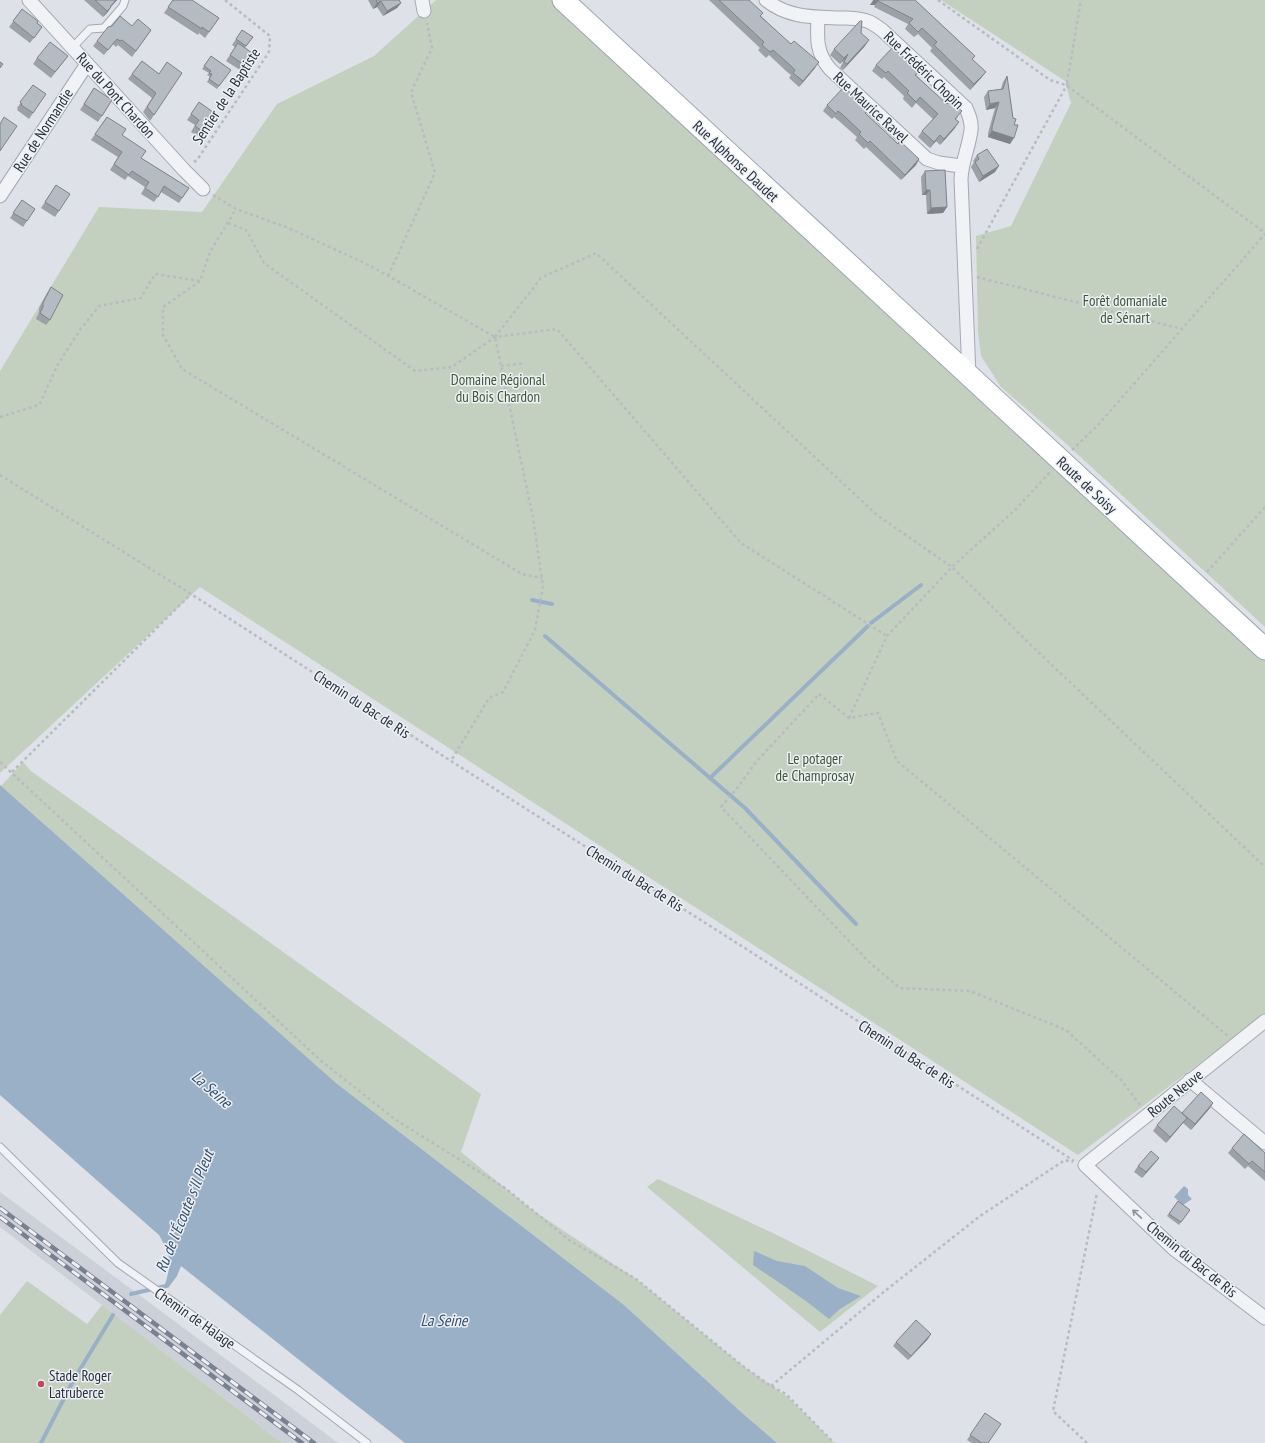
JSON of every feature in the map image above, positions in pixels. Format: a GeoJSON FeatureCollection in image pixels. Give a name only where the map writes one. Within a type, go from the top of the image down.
{"type":"FeatureCollection","features":[{"type":"Feature","properties":{"kind":"main road","name":"Rue Alphonse Daudet"},"geometry":{"type":"LineString","coordinates":[[563,0],[910,321]]}},
{"type":"Feature","properties":{"kind":"main road","name":"Route de Soisy"},"geometry":{"type":"LineString","coordinates":[[910,321],[1265,649]]}},
{"type":"Feature","properties":{"kind":"street","name":"Rue du Pont Chardon"},"geometry":{"type":"LineString","coordinates":[[29,0],[203,189]]}},
{"type":"Feature","properties":{"kind":"street","name":"Rue Frédéric Chopin"},"geometry":{"type":"LineString","coordinates":[[766,0],[775,7],[788,13],[818,18],[850,18],[872,23],[882,30],[966,108],[972,129],[961,166],[960,179],[969,375]]}},
{"type":"Feature","properties":{"kind":"street","name":"Rue Maurice Ravel"},"geometry":{"type":"LineString","coordinates":[[818,18],[817,31],[819,52],[823,61],[830,69],[927,159],[939,163],[961,166]]}},
{"type":"Feature","properties":{"kind":"street","name":"Rue de Normandie"},"geometry":{"type":"LineString","coordinates":[[0,196],[87,64]]}},
{"type":"Feature","properties":{"kind":"street","name":"Route Neuve"},"geometry":{"type":"LineString","coordinates":[[1082,1165],[1265,1021]]}},
{"type":"Feature","properties":{"kind":"street"},"geometry":{"type":"LineString","coordinates":[[1190,1080],[1265,1143]]}},
{"type":"Feature","properties":{"kind":"street","name":"Chemin du Bac de Ris"},"geometry":{"type":"LineString","coordinates":[[1082,1165],[1100,1179],[1174,1249],[1265,1318]]}},
{"type":"Feature","properties":{"kind":"lane"},"geometry":{"type":"LineString","coordinates":[[73,47],[90,29],[104,28],[123,6],[125,0]]}},
{"type":"Feature","properties":{"kind":"lane","name":"Chemin de Halage"},"geometry":{"type":"LineString","coordinates":[[0,1147],[118,1263],[298,1390],[367,1443]]}},
{"type":"Feature","properties":{"kind":"path","name":"Sentier de la Baptiste"},"geometry":{"type":"LineString","coordinates":[[184,170],[197,160],[269,52],[270,36],[225,0]]}},
{"type":"Feature","properties":{"kind":"path"},"geometry":{"type":"LineString","coordinates":[[848,718],[887,636],[952,567],[1016,509],[1061,461],[1098,425],[1265,234],[1067,84],[1050,80],[938,0]]}},
{"type":"Feature","properties":{"kind":"path"},"geometry":{"type":"LineString","coordinates":[[1081,0],[1067,84],[965,272],[1182,329]]}},
{"type":"Feature","properties":{"kind":"path"},"geometry":{"type":"LineString","coordinates":[[388,276],[435,172],[411,92],[432,48],[423,6]]}},
{"type":"Feature","properties":{"kind":"path"},"geometry":{"type":"LineString","coordinates":[[203,189],[236,209],[286,227],[369,265],[495,337],[557,329],[741,543],[887,636]]}},
{"type":"Feature","properties":{"kind":"path"},"geometry":{"type":"LineString","coordinates":[[236,209],[210,252],[200,281],[163,307],[163,335],[182,369],[522,574],[542,578]]}},
{"type":"Feature","properties":{"kind":"path"},"geometry":{"type":"LineString","coordinates":[[228,223],[246,230],[264,262],[415,371],[452,366],[495,337],[541,278],[596,253],[877,515],[952,567],[1036,650],[1265,867]]}},
{"type":"Feature","properties":{"kind":"path"},"geometry":{"type":"LineString","coordinates":[[0,417],[39,405],[58,364],[80,330],[99,306],[141,298],[155,274],[200,281]]}},
{"type":"Feature","properties":{"kind":"path"},"geometry":{"type":"LineString","coordinates":[[451,761],[489,698],[503,692],[535,630],[543,588],[533,518],[495,337]]}},
{"type":"Feature","properties":{"kind":"path"},"geometry":{"type":"LineString","coordinates":[[501,366],[525,363]]}},
{"type":"Feature","properties":{"kind":"path","name":"Chemin du Bac de Ris"},"geometry":{"type":"LineString","coordinates":[[0,475],[191,594],[1082,1165]]}},
{"type":"Feature","properties":{"kind":"path"},"geometry":{"type":"LineString","coordinates":[[1196,585],[1228,546],[1265,507]]}},
{"type":"Feature","properties":{"kind":"path"},"geometry":{"type":"LineString","coordinates":[[12,772],[191,594]]}},
{"type":"Feature","properties":{"kind":"path"},"geometry":{"type":"LineString","coordinates":[[848,718],[820,694],[756,762],[721,807],[871,964],[900,988],[970,991],[1066,1030],[1122,1081],[1147,1115]]}},
{"type":"Feature","properties":{"kind":"path"},"geometry":{"type":"LineString","coordinates":[[848,718],[878,713],[897,760],[1236,1043]]}},
{"type":"Feature","properties":{"kind":"path"},"geometry":{"type":"LineString","coordinates":[[0,762],[320,1060],[396,1120],[505,1188],[569,1240],[636,1279],[744,1368],[786,1394],[834,1443]]}},
{"type":"Feature","properties":{"kind":"path"},"geometry":{"type":"LineString","coordinates":[[771,1386],[885,1291],[980,1216],[1065,1160],[1082,1165]]}},
{"type":"Feature","properties":{"kind":"path"},"geometry":{"type":"LineString","coordinates":[[1087,1443],[1053,1411],[1100,1179]]}},
{"type":"Feature","properties":{"kind":"shaded area"},"geometry":{"type":"Polygon","coordinates":[[[0,1192],[338,1443],[282,1443],[0,1227],[0,1192]]]}},
{"type":"Feature","properties":{"kind":"green space","name":"Domaine Régional du Bois Chardon"},"geometry":{"type":"Polygon","coordinates":[[[436,0],[563,0],[1265,648],[1265,1014],[1078,1155],[200,587],[0,773],[0,371],[99,207],[202,212],[277,104],[374,56],[436,0]]]}},
{"type":"Feature","properties":{"kind":"green space","name":"Forêt domaniale de Sénart"},"geometry":{"type":"Polygon","coordinates":[[[941,0],[1265,0],[1265,627],[1061,439],[1001,387],[981,356],[978,332],[976,236],[1011,226],[1071,103],[1066,85],[1068,83],[941,0]]]}},
{"type":"Feature","properties":{"kind":"green space"},"geometry":{"type":"Polygon","coordinates":[[[23,762],[31,771],[481,1094],[461,1152],[531,1209],[636,1279],[744,1367],[789,1398],[834,1443],[777,1443],[624,1305],[336,1083],[1,786],[23,762]]]}},
{"type":"Feature","properties":{"kind":"green space"},"geometry":{"type":"Polygon","coordinates":[[[658,1179],[779,1236],[878,1286],[820,1332],[647,1187],[658,1179]]]}},
{"type":"Feature","properties":{"kind":"green space"},"geometry":{"type":"Polygon","coordinates":[[[27,1281],[87,1324],[102,1305],[282,1443],[0,1443],[0,1315],[27,1281]]]}},
{"type":"Feature","properties":{"kind":"water","name":"La Seine"},"geometry":{"type":"Polygon","coordinates":[[[0,785],[336,1083],[624,1305],[777,1443],[405,1443],[181,1266],[177,1276],[168,1288],[165,1285],[169,1270],[169,1259],[159,1235],[0,1095],[0,785]]]}},
{"type":"Feature","properties":{"kind":"water"},"geometry":{"type":"Polygon","coordinates":[[[1184,1186],[1188,1189],[1188,1195],[1192,1199],[1183,1205],[1174,1197],[1184,1186]]]}},
{"type":"Feature","properties":{"kind":"water"},"geometry":{"type":"Polygon","coordinates":[[[754,1251],[777,1261],[805,1266],[838,1288],[861,1296],[840,1309],[829,1319],[806,1301],[753,1265],[754,1251]]]}},
{"type":"Feature","properties":{"kind":"building"},"geometry":{"type":"Polygon","coordinates":[[[95,0],[116,0],[107,11],[95,0]]]}},
{"type":"Feature","properties":{"kind":"building"},"geometry":{"type":"Polygon","coordinates":[[[173,0],[192,0],[219,18],[209,32],[168,7],[173,0]]]}},
{"type":"Feature","properties":{"kind":"building"},"geometry":{"type":"Polygon","coordinates":[[[376,0],[399,0],[401,3],[387,11],[381,1],[377,3],[376,0]]]}},
{"type":"Feature","properties":{"kind":"building"},"geometry":{"type":"Polygon","coordinates":[[[719,0],[749,0],[763,13],[760,16],[791,44],[794,41],[819,62],[803,81],[793,73],[795,70],[773,50],[770,52],[762,45],[764,42],[719,0]]]}},
{"type":"Feature","properties":{"kind":"building"},"geometry":{"type":"Polygon","coordinates":[[[915,0],[975,56],[972,59],[986,72],[974,84],[934,45],[937,42],[922,28],[918,32],[909,23],[913,19],[878,1],[915,0]]]}},
{"type":"Feature","properties":{"kind":"building"},"geometry":{"type":"Polygon","coordinates":[[[22,9],[38,21],[37,23],[42,27],[34,38],[13,21],[22,9]]]}},
{"type":"Feature","properties":{"kind":"building"},"geometry":{"type":"Polygon","coordinates":[[[120,16],[132,26],[138,19],[151,30],[136,51],[122,40],[120,41],[117,39],[108,50],[97,41],[108,27],[112,26],[120,16]]]}},
{"type":"Feature","properties":{"kind":"building"},"geometry":{"type":"Polygon","coordinates":[[[860,21],[862,21],[861,33],[869,40],[847,64],[844,62],[848,54],[844,58],[834,49],[860,21]]]}},
{"type":"Feature","properties":{"kind":"building"},"geometry":{"type":"Polygon","coordinates":[[[242,30],[253,37],[246,46],[236,39],[242,30]]]}},
{"type":"Feature","properties":{"kind":"building"},"geometry":{"type":"Polygon","coordinates":[[[50,42],[68,56],[55,72],[37,58],[50,42]]]}},
{"type":"Feature","properties":{"kind":"building"},"geometry":{"type":"Polygon","coordinates":[[[238,43],[255,55],[247,67],[230,55],[238,43]]]}},
{"type":"Feature","properties":{"kind":"building"},"geometry":{"type":"Polygon","coordinates":[[[893,47],[919,72],[915,75],[947,104],[950,101],[962,111],[955,119],[959,122],[944,139],[940,135],[934,142],[922,131],[938,114],[920,97],[916,102],[907,93],[909,91],[888,71],[886,73],[876,65],[893,47]]]}},
{"type":"Feature","properties":{"kind":"building"},"geometry":{"type":"Polygon","coordinates":[[[211,56],[231,70],[219,86],[209,79],[212,74],[209,73],[211,71],[204,66],[211,56]]]}},
{"type":"Feature","properties":{"kind":"building"},"geometry":{"type":"Polygon","coordinates":[[[142,61],[159,74],[167,62],[182,73],[154,115],[147,107],[156,93],[132,74],[142,61]]]}},
{"type":"Feature","properties":{"kind":"building"},"geometry":{"type":"Polygon","coordinates":[[[1007,76],[1013,118],[1016,119],[1014,125],[1018,125],[1014,138],[992,131],[999,102],[990,104],[988,91],[1003,89],[1007,76]]]}},
{"type":"Feature","properties":{"kind":"building"},"geometry":{"type":"Polygon","coordinates":[[[33,85],[46,94],[33,113],[21,105],[22,104],[20,102],[33,85]]]}},
{"type":"Feature","properties":{"kind":"building"},"geometry":{"type":"Polygon","coordinates":[[[844,87],[868,109],[865,113],[898,144],[900,141],[919,159],[905,175],[870,141],[868,143],[859,134],[861,132],[843,115],[838,111],[836,114],[827,105],[844,87]]]}},
{"type":"Feature","properties":{"kind":"building"},"geometry":{"type":"Polygon","coordinates":[[[94,88],[112,100],[102,116],[84,104],[94,88]]]}},
{"type":"Feature","properties":{"kind":"building"},"geometry":{"type":"Polygon","coordinates":[[[199,102],[217,115],[205,133],[195,126],[199,120],[191,114],[199,102]]]}},
{"type":"Feature","properties":{"kind":"building"},"geometry":{"type":"Polygon","coordinates":[[[4,117],[17,126],[0,151],[0,124],[4,117]]]}},
{"type":"Feature","properties":{"kind":"building"},"geometry":{"type":"Polygon","coordinates":[[[107,117],[126,129],[122,135],[146,151],[141,158],[189,188],[182,198],[164,186],[158,197],[145,188],[149,182],[132,171],[129,175],[114,164],[122,152],[95,134],[107,117]]]}},
{"type":"Feature","properties":{"kind":"building"},"geometry":{"type":"Polygon","coordinates":[[[987,149],[999,166],[983,176],[975,162],[979,159],[977,155],[987,149]]]}},
{"type":"Feature","properties":{"kind":"building"},"geometry":{"type":"Polygon","coordinates":[[[945,170],[947,207],[931,208],[930,190],[926,190],[925,171],[945,170]]]}},
{"type":"Feature","properties":{"kind":"building"},"geometry":{"type":"Polygon","coordinates":[[[56,185],[70,194],[59,211],[45,202],[56,185]]]}},
{"type":"Feature","properties":{"kind":"building"},"geometry":{"type":"Polygon","coordinates":[[[22,200],[35,209],[27,221],[13,213],[22,200]]]}},
{"type":"Feature","properties":{"kind":"building"},"geometry":{"type":"Polygon","coordinates":[[[51,287],[63,295],[50,320],[40,313],[51,287]]]}},
{"type":"Feature","properties":{"kind":"building"},"geometry":{"type":"Polygon","coordinates":[[[1201,1092],[1213,1103],[1195,1124],[1182,1113],[1201,1092]]]}},
{"type":"Feature","properties":{"kind":"building"},"geometry":{"type":"Polygon","coordinates":[[[1174,1106],[1187,1118],[1170,1137],[1157,1125],[1174,1106]]]}},
{"type":"Feature","properties":{"kind":"building"},"geometry":{"type":"Polygon","coordinates":[[[1244,1134],[1265,1153],[1265,1172],[1252,1161],[1249,1164],[1232,1148],[1244,1134]]]}},
{"type":"Feature","properties":{"kind":"building"},"geometry":{"type":"Polygon","coordinates":[[[1151,1151],[1159,1158],[1146,1172],[1138,1166],[1151,1151]]]}},
{"type":"Feature","properties":{"kind":"building"},"geometry":{"type":"Polygon","coordinates":[[[1178,1201],[1190,1210],[1181,1222],[1169,1214],[1178,1201]]]}},
{"type":"Feature","properties":{"kind":"building"},"geometry":{"type":"Polygon","coordinates":[[[916,1320],[931,1334],[911,1356],[896,1342],[916,1320]]]}},
{"type":"Feature","properties":{"kind":"building"},"geometry":{"type":"Polygon","coordinates":[[[985,1413],[1001,1424],[988,1443],[982,1443],[970,1435],[985,1413]]]}},
{"type":"Feature","properties":{"kind":"waterway"},"geometry":{"type":"LineString","coordinates":[[871,623],[921,585]]}},
{"type":"Feature","properties":{"kind":"waterway"},"geometry":{"type":"LineString","coordinates":[[532,600],[552,604]]}},
{"type":"Feature","properties":{"kind":"waterway"},"geometry":{"type":"LineString","coordinates":[[710,778],[868,626]]}},
{"type":"Feature","properties":{"kind":"waterway"},"geometry":{"type":"LineString","coordinates":[[545,636],[745,808],[856,924]]}},
{"type":"Feature","properties":{"kind":"waterway","name":"Ru de l'Écoute s'Il Pleut"},"geometry":{"type":"LineString","coordinates":[[131,1294],[166,1286],[169,1282]]}},
{"type":"Feature","properties":{"kind":"waterway","name":"Ru de l'Écoute s'Il Pleut"},"geometry":{"type":"LineString","coordinates":[[41,1443],[73,1381],[113,1315]]}},
{"type":"Feature","properties":{"kind":"railway"},"geometry":{"type":"LineString","coordinates":[[0,1208],[314,1443]]}},
{"type":"Feature","properties":{"kind":"railway"},"geometry":{"type":"LineString","coordinates":[[0,1217],[302,1443]]}},
{"type":"Feature","properties":{"kind":"place","name":"Stade Roger Latruberce"},"geometry":{"type":"Point","coordinates":[41,1384]}},
{"type":"Feature","properties":{"kind":"park label","name":"Le potager de Champrosay"},"geometry":{"type":"Point","coordinates":[815,766]}}]}
